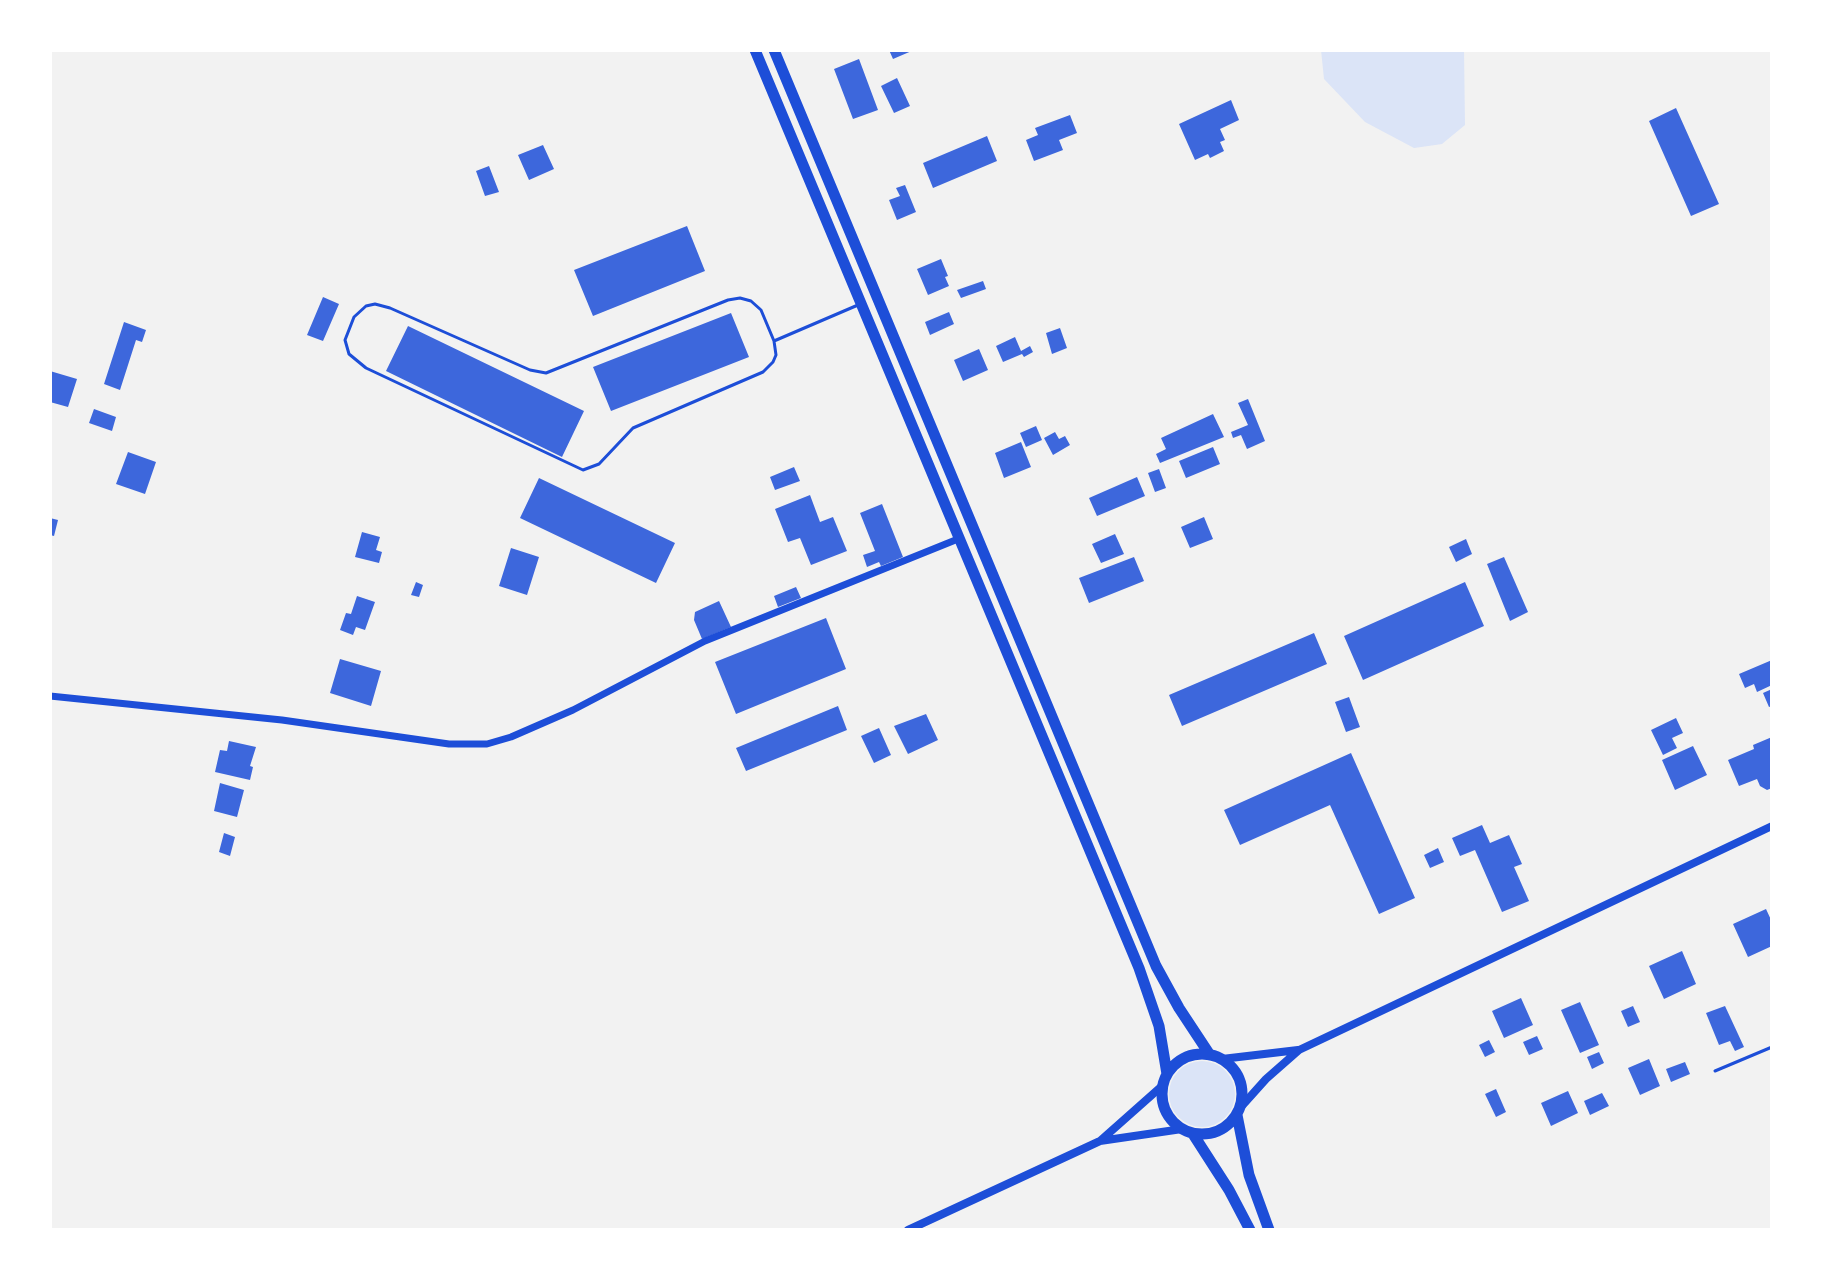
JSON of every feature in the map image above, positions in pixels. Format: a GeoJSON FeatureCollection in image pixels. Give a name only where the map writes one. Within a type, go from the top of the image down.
{"type":"FeatureCollection","features":[{"type":"Feature","properties":{"kind":"main road"},"geometry":{"type":"LineString","coordinates":[[755,50],[1143,979],[1159,1026],[1165,1111],[1188,1131],[1225,1183],[1250,1230]]}},
{"type":"Feature","properties":{"kind":"main road"},"geometry":{"type":"LineString","coordinates":[[774,50],[1156,966],[1175,1002],[1216,1057],[1238,1078],[1242,1090],[1238,1111],[1249,1175],[1269,1230]]}},
{"type":"Feature","properties":{"kind":"main road"},"geometry":{"type":"LineString","coordinates":[[1164,1080],[1185,1057],[1197,1054],[1216,1057]]}},
{"type":"Feature","properties":{"kind":"main road"},"geometry":{"type":"LineString","coordinates":[[1188,1131],[1206,1135],[1218,1131],[1238,1111]]}},
{"type":"Feature","properties":{"kind":"street"},"geometry":{"type":"LineString","coordinates":[[50,696],[282,720],[449,744],[487,744],[585,705],[705,641],[958,539]]}},
{"type":"Feature","properties":{"kind":"street"},"geometry":{"type":"LineString","coordinates":[[1238,1111],[1266,1079],[1299,1050],[1772,826]]}},
{"type":"Feature","properties":{"kind":"street"},"geometry":{"type":"LineString","coordinates":[[1216,1057],[1299,1050]]}},
{"type":"Feature","properties":{"kind":"street"},"geometry":{"type":"LineString","coordinates":[[1100,1141],[1164,1080]]}},
{"type":"Feature","properties":{"kind":"street"},"geometry":{"type":"LineString","coordinates":[[908,1230],[1100,1141],[1188,1131]]}},
{"type":"Feature","properties":{"kind":"lane"},"geometry":{"type":"LineString","coordinates":[[740,298],[757,305],[774,341],[773,362],[763,372],[633,428],[599,464],[583,470],[366,368],[349,354],[345,340],[354,317],[366,306],[375,304],[530,370],[546,373],[728,300],[740,298]]}},
{"type":"Feature","properties":{"kind":"lane"},"geometry":{"type":"LineString","coordinates":[[774,341],[862,303]]}},
{"type":"Feature","properties":{"kind":"path"},"geometry":{"type":"LineString","coordinates":[[1715,1071],[1772,1047]]}},
{"type":"Feature","properties":{"kind":"shaded area"},"geometry":{"type":"Polygon","coordinates":[[[1321,50],[1464,50],[1465,125],[1442,144],[1414,148],[1365,122],[1324,79],[1321,50]]]}},
{"type":"Feature","properties":{"kind":"shaded area"},"geometry":{"type":"Polygon","coordinates":[[[1196,1061],[1208,1061],[1220,1066],[1230,1076],[1235,1094],[1233,1107],[1220,1122],[1208,1127],[1196,1127],[1184,1122],[1174,1112],[1169,1100],[1169,1088],[1174,1076],[1184,1066],[1196,1061]]]}},
{"type":"Feature","properties":{"kind":"building"},"geometry":{"type":"Polygon","coordinates":[[[889,50],[914,50],[893,59],[889,50]]]}},
{"type":"Feature","properties":{"kind":"building"},"geometry":{"type":"Polygon","coordinates":[[[859,59],[878,110],[853,119],[834,69],[859,59]]]}},
{"type":"Feature","properties":{"kind":"building"},"geometry":{"type":"Polygon","coordinates":[[[897,78],[910,106],[894,113],[881,86],[897,78]]]}},
{"type":"Feature","properties":{"kind":"building"},"geometry":{"type":"Polygon","coordinates":[[[1231,100],[1239,120],[1220,129],[1225,140],[1220,142],[1224,151],[1210,158],[1208,154],[1195,160],[1179,124],[1231,100]]]}},
{"type":"Feature","properties":{"kind":"building"},"geometry":{"type":"Polygon","coordinates":[[[1676,108],[1719,204],[1691,216],[1649,121],[1676,108]]]}},
{"type":"Feature","properties":{"kind":"building"},"geometry":{"type":"Polygon","coordinates":[[[1070,115],[1077,133],[1059,140],[1063,150],[1034,161],[1026,140],[1038,135],[1035,128],[1070,115]]]}},
{"type":"Feature","properties":{"kind":"building"},"geometry":{"type":"Polygon","coordinates":[[[987,136],[997,161],[933,188],[923,163],[987,136]]]}},
{"type":"Feature","properties":{"kind":"building"},"geometry":{"type":"Polygon","coordinates":[[[543,145],[554,169],[529,180],[518,155],[543,145]]]}},
{"type":"Feature","properties":{"kind":"building"},"geometry":{"type":"Polygon","coordinates":[[[489,166],[499,192],[485,196],[476,171],[489,166]]]}},
{"type":"Feature","properties":{"kind":"building"},"geometry":{"type":"Polygon","coordinates":[[[905,185],[916,212],[897,220],[889,200],[900,196],[896,188],[905,185]]]}},
{"type":"Feature","properties":{"kind":"building"},"geometry":{"type":"Polygon","coordinates":[[[687,226],[705,271],[593,316],[574,270],[687,226]]]}},
{"type":"Feature","properties":{"kind":"building"},"geometry":{"type":"Polygon","coordinates":[[[941,259],[949,286],[928,295],[917,269],[941,259]]]}},
{"type":"Feature","properties":{"kind":"building"},"geometry":{"type":"Polygon","coordinates":[[[983,281],[986,289],[961,298],[957,290],[983,281]]]}},
{"type":"Feature","properties":{"kind":"building"},"geometry":{"type":"Polygon","coordinates":[[[323,297],[339,304],[323,341],[307,335],[323,297]]]}},
{"type":"Feature","properties":{"kind":"building"},"geometry":{"type":"Polygon","coordinates":[[[949,312],[954,324],[930,335],[925,322],[949,312]]]}},
{"type":"Feature","properties":{"kind":"building"},"geometry":{"type":"Polygon","coordinates":[[[731,313],[749,357],[611,411],[593,367],[731,313]]]}},
{"type":"Feature","properties":{"kind":"building"},"geometry":{"type":"Polygon","coordinates":[[[124,322],[146,330],[142,342],[136,340],[120,390],[104,384],[124,322]]]}},
{"type":"Feature","properties":{"kind":"building"},"geometry":{"type":"Polygon","coordinates":[[[408,326],[584,411],[562,457],[386,371],[408,326]]]}},
{"type":"Feature","properties":{"kind":"building"},"geometry":{"type":"Polygon","coordinates":[[[1060,328],[1067,348],[1052,354],[1046,333],[1060,328]]]}},
{"type":"Feature","properties":{"kind":"building"},"geometry":{"type":"Polygon","coordinates":[[[1015,337],[1021,351],[1030,346],[1033,352],[1003,362],[996,346],[1015,337]]]}},
{"type":"Feature","properties":{"kind":"building"},"geometry":{"type":"Polygon","coordinates":[[[979,349],[988,370],[963,381],[954,360],[979,349]]]}},
{"type":"Feature","properties":{"kind":"building"},"geometry":{"type":"Polygon","coordinates":[[[50,371],[77,379],[68,407],[50,402],[50,371]]]}},
{"type":"Feature","properties":{"kind":"building"},"geometry":{"type":"Polygon","coordinates":[[[1248,399],[1265,441],[1247,449],[1241,435],[1233,438],[1231,432],[1248,425],[1238,403],[1248,399]]]}},
{"type":"Feature","properties":{"kind":"building"},"geometry":{"type":"Polygon","coordinates":[[[94,409],[116,417],[112,431],[89,423],[94,409]]]}},
{"type":"Feature","properties":{"kind":"building"},"geometry":{"type":"Polygon","coordinates":[[[1213,414],[1224,437],[1160,463],[1156,454],[1166,449],[1161,438],[1213,414]]]}},
{"type":"Feature","properties":{"kind":"building"},"geometry":{"type":"Polygon","coordinates":[[[1036,426],[1042,440],[1026,447],[1020,433],[1036,426]]]}},
{"type":"Feature","properties":{"kind":"building"},"geometry":{"type":"Polygon","coordinates":[[[1055,432],[1059,439],[1065,436],[1070,445],[1053,455],[1044,438],[1055,432]]]}},
{"type":"Feature","properties":{"kind":"building"},"geometry":{"type":"Polygon","coordinates":[[[1021,442],[1031,467],[1004,478],[995,453],[1021,442]]]}},
{"type":"Feature","properties":{"kind":"building"},"geometry":{"type":"Polygon","coordinates":[[[1213,447],[1220,464],[1186,478],[1179,461],[1213,447]]]}},
{"type":"Feature","properties":{"kind":"building"},"geometry":{"type":"Polygon","coordinates":[[[128,452],[156,462],[145,494],[116,484],[128,452]]]}},
{"type":"Feature","properties":{"kind":"building"},"geometry":{"type":"Polygon","coordinates":[[[794,467],[800,481],[775,490],[770,477],[794,467]]]}},
{"type":"Feature","properties":{"kind":"building"},"geometry":{"type":"Polygon","coordinates":[[[1159,469],[1166,488],[1155,492],[1148,473],[1159,469]]]}},
{"type":"Feature","properties":{"kind":"building"},"geometry":{"type":"Polygon","coordinates":[[[1137,477],[1145,496],[1097,516],[1089,498],[1137,477]]]}},
{"type":"Feature","properties":{"kind":"building"},"geometry":{"type":"Polygon","coordinates":[[[539,478],[675,543],[656,583],[520,518],[539,478]]]}},
{"type":"Feature","properties":{"kind":"building"},"geometry":{"type":"Polygon","coordinates":[[[810,495],[820,522],[833,517],[847,551],[811,565],[800,538],[788,542],[775,509],[810,495]]]}},
{"type":"Feature","properties":{"kind":"building"},"geometry":{"type":"Polygon","coordinates":[[[882,504],[903,557],[881,566],[879,562],[867,567],[863,555],[875,551],[860,513],[882,504]]]}},
{"type":"Feature","properties":{"kind":"building"},"geometry":{"type":"Polygon","coordinates":[[[1204,517],[1213,539],[1190,548],[1181,527],[1204,517]]]}},
{"type":"Feature","properties":{"kind":"building"},"geometry":{"type":"Polygon","coordinates":[[[50,518],[58,520],[54,536],[50,535],[50,518]]]}},
{"type":"Feature","properties":{"kind":"building"},"geometry":{"type":"Polygon","coordinates":[[[362,532],[380,537],[376,550],[382,552],[379,563],[355,557],[362,532]]]}},
{"type":"Feature","properties":{"kind":"building"},"geometry":{"type":"Polygon","coordinates":[[[1115,534],[1124,554],[1101,563],[1092,544],[1115,534]]]}},
{"type":"Feature","properties":{"kind":"building"},"geometry":{"type":"Polygon","coordinates":[[[1466,539],[1472,554],[1456,562],[1449,547],[1466,539]]]}},
{"type":"Feature","properties":{"kind":"building"},"geometry":{"type":"Polygon","coordinates":[[[511,548],[539,557],[527,595],[499,586],[511,548]]]}},
{"type":"Feature","properties":{"kind":"building"},"geometry":{"type":"Polygon","coordinates":[[[1134,557],[1144,581],[1089,603],[1079,578],[1134,557]]]}},
{"type":"Feature","properties":{"kind":"building"},"geometry":{"type":"Polygon","coordinates":[[[1504,557],[1528,612],[1510,621],[1487,564],[1504,557]]]}},
{"type":"Feature","properties":{"kind":"building"},"geometry":{"type":"Polygon","coordinates":[[[416,582],[423,585],[419,597],[411,595],[416,582]]]}},
{"type":"Feature","properties":{"kind":"building"},"geometry":{"type":"Polygon","coordinates":[[[1465,582],[1484,626],[1363,680],[1344,636],[1465,582]]]}},
{"type":"Feature","properties":{"kind":"building"},"geometry":{"type":"Polygon","coordinates":[[[796,587],[801,598],[778,607],[774,596],[796,587]]]}},
{"type":"Feature","properties":{"kind":"building"},"geometry":{"type":"Polygon","coordinates":[[[357,596],[375,602],[365,630],[356,627],[353,635],[340,630],[346,613],[351,614],[357,596]]]}},
{"type":"Feature","properties":{"kind":"building"},"geometry":{"type":"Polygon","coordinates":[[[719,601],[731,627],[702,639],[694,620],[695,612],[719,601]]]}},
{"type":"Feature","properties":{"kind":"building"},"geometry":{"type":"Polygon","coordinates":[[[826,618],[846,669],[736,714],[715,662],[826,618]]]}},
{"type":"Feature","properties":{"kind":"building"},"geometry":{"type":"Polygon","coordinates":[[[1314,633],[1327,664],[1182,726],[1169,695],[1314,633]]]}},
{"type":"Feature","properties":{"kind":"building"},"geometry":{"type":"Polygon","coordinates":[[[340,659],[381,671],[371,706],[330,693],[340,659]]]}},
{"type":"Feature","properties":{"kind":"building"},"geometry":{"type":"Polygon","coordinates":[[[1772,660],[1772,685],[1757,692],[1754,684],[1745,688],[1739,674],[1772,660]]]}},
{"type":"Feature","properties":{"kind":"building"},"geometry":{"type":"Polygon","coordinates":[[[1772,689],[1772,706],[1769,707],[1763,693],[1772,689]]]}},
{"type":"Feature","properties":{"kind":"building"},"geometry":{"type":"Polygon","coordinates":[[[1349,697],[1360,727],[1346,732],[1335,702],[1349,697]]]}},
{"type":"Feature","properties":{"kind":"building"},"geometry":{"type":"Polygon","coordinates":[[[838,706],[847,730],[746,771],[736,748],[838,706]]]}},
{"type":"Feature","properties":{"kind":"building"},"geometry":{"type":"Polygon","coordinates":[[[926,714],[938,740],[908,754],[894,726],[926,714]]]}},
{"type":"Feature","properties":{"kind":"building"},"geometry":{"type":"Polygon","coordinates":[[[1676,718],[1683,733],[1672,738],[1677,748],[1663,755],[1651,730],[1676,718]]]}},
{"type":"Feature","properties":{"kind":"building"},"geometry":{"type":"Polygon","coordinates":[[[879,728],[891,755],[874,763],[861,736],[879,728]]]}},
{"type":"Feature","properties":{"kind":"building"},"geometry":{"type":"Polygon","coordinates":[[[1772,737],[1772,788],[1767,790],[1760,786],[1757,779],[1739,786],[1728,760],[1772,737]]]}},
{"type":"Feature","properties":{"kind":"building"},"geometry":{"type":"Polygon","coordinates":[[[229,741],[256,747],[250,766],[253,767],[250,780],[215,772],[220,750],[227,751],[229,741]]]}},
{"type":"Feature","properties":{"kind":"building"},"geometry":{"type":"Polygon","coordinates":[[[1693,746],[1707,775],[1675,790],[1662,760],[1693,746]]]}},
{"type":"Feature","properties":{"kind":"building"},"geometry":{"type":"Polygon","coordinates":[[[1351,753],[1415,898],[1379,914],[1330,805],[1240,845],[1224,810],[1351,753]]]}},
{"type":"Feature","properties":{"kind":"building"},"geometry":{"type":"Polygon","coordinates":[[[220,783],[244,790],[237,817],[214,811],[220,783]]]}},
{"type":"Feature","properties":{"kind":"building"},"geometry":{"type":"Polygon","coordinates":[[[1482,825],[1490,843],[1509,835],[1522,864],[1514,867],[1529,901],[1502,912],[1475,850],[1460,856],[1452,838],[1482,825]]]}},
{"type":"Feature","properties":{"kind":"building"},"geometry":{"type":"Polygon","coordinates":[[[224,833],[235,837],[230,856],[219,852],[224,833]]]}},
{"type":"Feature","properties":{"kind":"building"},"geometry":{"type":"Polygon","coordinates":[[[1438,848],[1444,862],[1430,868],[1424,855],[1438,848]]]}},
{"type":"Feature","properties":{"kind":"building"},"geometry":{"type":"Polygon","coordinates":[[[1766,909],[1772,922],[1772,946],[1748,957],[1733,924],[1766,909]]]}},
{"type":"Feature","properties":{"kind":"building"},"geometry":{"type":"Polygon","coordinates":[[[1682,951],[1696,984],[1664,999],[1649,966],[1682,951]]]}},
{"type":"Feature","properties":{"kind":"building"},"geometry":{"type":"Polygon","coordinates":[[[1521,998],[1533,1025],[1504,1038],[1492,1011],[1521,998]]]}},
{"type":"Feature","properties":{"kind":"building"},"geometry":{"type":"Polygon","coordinates":[[[1580,1002],[1599,1045],[1580,1053],[1561,1010],[1580,1002]]]}},
{"type":"Feature","properties":{"kind":"building"},"geometry":{"type":"Polygon","coordinates":[[[1633,1006],[1640,1022],[1628,1027],[1621,1011],[1633,1006]]]}},
{"type":"Feature","properties":{"kind":"building"},"geometry":{"type":"Polygon","coordinates":[[[1725,1006],[1744,1047],[1735,1051],[1730,1041],[1719,1045],[1706,1013],[1725,1006]]]}},
{"type":"Feature","properties":{"kind":"building"},"geometry":{"type":"Polygon","coordinates":[[[1537,1036],[1543,1049],[1529,1055],[1523,1042],[1537,1036]]]}},
{"type":"Feature","properties":{"kind":"building"},"geometry":{"type":"Polygon","coordinates":[[[1489,1040],[1495,1052],[1485,1057],[1479,1045],[1489,1040]]]}},
{"type":"Feature","properties":{"kind":"building"},"geometry":{"type":"Polygon","coordinates":[[[1599,1052],[1604,1063],[1592,1069],[1587,1057],[1599,1052]]]}},
{"type":"Feature","properties":{"kind":"building"},"geometry":{"type":"Polygon","coordinates":[[[1649,1059],[1660,1086],[1640,1095],[1628,1068],[1649,1059]]]}},
{"type":"Feature","properties":{"kind":"building"},"geometry":{"type":"Polygon","coordinates":[[[1685,1062],[1690,1074],[1671,1082],[1666,1069],[1685,1062]]]}},
{"type":"Feature","properties":{"kind":"building"},"geometry":{"type":"Polygon","coordinates":[[[1496,1089],[1506,1112],[1496,1117],[1485,1094],[1496,1089]]]}},
{"type":"Feature","properties":{"kind":"building"},"geometry":{"type":"Polygon","coordinates":[[[1568,1091],[1578,1113],[1551,1126],[1541,1103],[1568,1091]]]}},
{"type":"Feature","properties":{"kind":"building"},"geometry":{"type":"Polygon","coordinates":[[[1602,1093],[1609,1106],[1590,1115],[1584,1101],[1602,1093]]]}}]}
